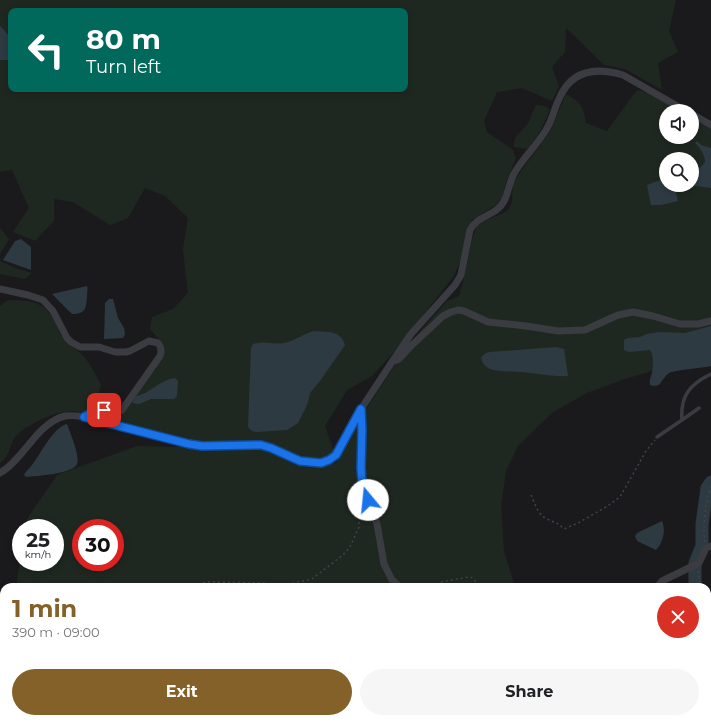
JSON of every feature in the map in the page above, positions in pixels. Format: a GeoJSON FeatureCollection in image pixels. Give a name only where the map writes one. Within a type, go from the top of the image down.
{"type":"FeatureCollection","features":[{"type":"Feature","properties":{"kind":"street"},"geometry":{"type":"LineString","coordinates":[[0,473],[10,466],[39,433],[54,421],[67,416],[84,417],[189,444],[202,446],[261,445],[300,461],[321,463],[329,460],[336,455],[361,409],[411,334],[456,285],[461,275],[470,230],[473,224],[477,220],[498,210],[504,201],[509,184],[515,172],[547,129],[560,97],[575,77],[594,71],[612,72],[623,75],[674,104]]}},
{"type":"Feature","properties":{"kind":"street"},"geometry":{"type":"LineString","coordinates":[[699,118],[711,125]]}},
{"type":"Feature","properties":{"kind":"street"},"geometry":{"type":"LineString","coordinates":[[0,289],[28,295],[42,300],[53,310],[70,342],[80,347],[99,347],[121,352],[130,351],[149,341],[158,343],[160,346],[160,356],[122,410],[117,412],[98,410],[84,417]]}},
{"type":"Feature","properties":{"kind":"street"},"geometry":{"type":"LineString","coordinates":[[392,362],[399,359],[443,316],[458,310],[464,311],[488,322],[558,331],[585,330],[618,315],[633,312],[680,324],[698,324],[711,320]]}},
{"type":"Feature","properties":{"kind":"street"},"geometry":{"type":"LineString","coordinates":[[361,409],[362,482],[377,524],[384,564],[392,580],[395,583]]}},
{"type":"Feature","properties":{"kind":"street"},"geometry":{"type":"LineString","coordinates":[[660,583],[696,565],[709,547]]}},
{"type":"Feature","properties":{"kind":"lane"},"geometry":{"type":"LineString","coordinates":[[682,420],[681,408],[683,399],[700,379],[711,374]]}},
{"type":"Feature","properties":{"kind":"lane"},"geometry":{"type":"LineString","coordinates":[[657,437],[699,408]]}},
{"type":"Feature","properties":{"kind":"path"},"geometry":{"type":"LineString","coordinates":[[531,495],[541,515],[558,523],[564,529],[578,523],[620,497],[646,451],[657,437]]}},
{"type":"Feature","properties":{"kind":"path"},"geometry":{"type":"LineString","coordinates":[[296,583],[312,580],[343,555],[350,547],[359,527],[359,492],[362,482]]}},
{"type":"Feature","properties":{"kind":"path"},"geometry":{"type":"LineString","coordinates":[[709,547],[704,536],[711,486]]}},
{"type":"Feature","properties":{"kind":"path"},"geometry":{"type":"LineString","coordinates":[[696,565],[699,583]]}},
{"type":"Feature","properties":{"kind":"path"},"geometry":{"type":"LineString","coordinates":[[439,583],[469,577],[476,580],[477,583]]}},
{"type":"Feature","properties":{"kind":"path"},"geometry":{"type":"LineString","coordinates":[[203,583],[264,583]]}},
{"type":"Feature","properties":{"kind":"shaded area"},"geometry":{"type":"Polygon","coordinates":[[[0,0],[676,0],[669,31],[678,52],[658,63],[662,90],[625,69],[604,65],[566,28],[565,52],[552,67],[559,86],[552,101],[522,88],[497,92],[484,121],[487,132],[513,150],[516,158],[506,182],[502,198],[496,205],[472,220],[467,230],[461,260],[453,277],[394,352],[372,376],[347,390],[325,426],[334,452],[321,458],[302,457],[265,442],[196,442],[126,425],[126,422],[115,422],[92,416],[96,413],[126,410],[163,344],[150,329],[152,317],[173,309],[188,293],[183,249],[188,218],[165,196],[145,188],[128,218],[110,225],[73,202],[54,199],[54,221],[35,241],[13,232],[29,208],[12,170],[0,172],[0,0]]]}},
{"type":"Feature","properties":{"kind":"shaded area"},"geometry":{"type":"Polygon","coordinates":[[[0,26],[8,34],[8,60],[0,60],[0,26]]]}},
{"type":"Feature","properties":{"kind":"shaded area"},"geometry":{"type":"Polygon","coordinates":[[[637,90],[649,93],[668,104],[659,104],[659,144],[699,144],[699,122],[711,129],[711,361],[671,365],[622,380],[587,393],[553,412],[518,446],[506,471],[501,506],[504,551],[514,583],[17,583],[18,571],[64,571],[64,519],[27,519],[57,475],[137,446],[262,449],[296,464],[310,467],[336,463],[365,411],[416,336],[447,301],[459,296],[477,225],[483,221],[502,214],[509,209],[512,202],[513,183],[550,132],[566,94],[578,102],[584,112],[586,123],[607,131],[637,90]]]}},
{"type":"Feature","properties":{"kind":"shaded area"},"geometry":{"type":"Polygon","coordinates":[[[536,105],[544,106],[550,109],[540,130],[527,149],[514,147],[516,136],[528,123],[536,105]]]}},
{"type":"Feature","properties":{"kind":"shaded area"},"geometry":{"type":"Polygon","coordinates":[[[699,143],[711,148],[711,188],[699,186],[699,169],[705,162],[702,151],[696,144],[699,143]]]}},
{"type":"Feature","properties":{"kind":"shaded area"},"geometry":{"type":"Polygon","coordinates":[[[659,181],[659,192],[676,192],[678,201],[661,205],[651,205],[647,185],[659,181]]]}},
{"type":"Feature","properties":{"kind":"shaded area"},"geometry":{"type":"Polygon","coordinates":[[[0,228],[9,239],[0,254],[0,228]]]}},
{"type":"Feature","properties":{"kind":"shaded area"},"geometry":{"type":"Polygon","coordinates":[[[21,239],[31,247],[31,270],[3,260],[15,241],[21,239]]]}},
{"type":"Feature","properties":{"kind":"shaded area"},"geometry":{"type":"Polygon","coordinates":[[[0,261],[15,268],[32,273],[25,279],[0,274],[0,261]]]}},
{"type":"Feature","properties":{"kind":"shaded area"},"geometry":{"type":"Polygon","coordinates":[[[87,286],[86,307],[81,313],[77,314],[72,314],[52,294],[87,286]]]}},
{"type":"Feature","properties":{"kind":"shaded area"},"geometry":{"type":"Polygon","coordinates":[[[109,299],[113,299],[118,318],[124,328],[125,334],[123,338],[104,339],[105,303],[109,299]]]}},
{"type":"Feature","properties":{"kind":"shaded area"},"geometry":{"type":"Polygon","coordinates":[[[8,300],[36,303],[46,309],[51,315],[63,338],[68,344],[83,355],[92,367],[101,385],[95,407],[83,413],[75,411],[57,413],[39,420],[23,430],[14,438],[6,457],[0,463],[0,306],[8,300]]]}},
{"type":"Feature","properties":{"kind":"shaded area"},"geometry":{"type":"Polygon","coordinates":[[[711,326],[711,366],[669,373],[659,385],[650,385],[653,361],[650,350],[629,352],[624,350],[624,340],[628,338],[640,337],[659,332],[685,333],[711,326]]]}},
{"type":"Feature","properties":{"kind":"shaded area"},"geometry":{"type":"Polygon","coordinates":[[[314,331],[337,334],[343,340],[345,345],[310,393],[307,405],[298,423],[287,430],[252,431],[248,427],[251,348],[253,344],[262,342],[284,343],[314,331]]]}},
{"type":"Feature","properties":{"kind":"shaded area"},"geometry":{"type":"Polygon","coordinates":[[[556,347],[564,349],[568,376],[494,370],[485,366],[481,357],[490,352],[556,347]]]}},
{"type":"Feature","properties":{"kind":"shaded area"},"geometry":{"type":"Polygon","coordinates":[[[175,378],[178,383],[177,396],[174,399],[151,399],[139,404],[132,403],[136,396],[146,393],[164,381],[175,378]]]}},
{"type":"Feature","properties":{"kind":"shaded area"},"geometry":{"type":"Polygon","coordinates":[[[67,424],[76,450],[78,460],[77,464],[69,470],[62,472],[26,477],[24,475],[52,435],[62,426],[67,424]]]}},
{"type":"Feature","properties":{"kind":"shaded area"},"geometry":{"type":"Polygon","coordinates":[[[662,521],[664,528],[663,536],[656,550],[637,541],[635,536],[637,533],[662,521]]]}},
{"type":"Feature","properties":{"kind":"waterway"},"geometry":{"type":"LineString","coordinates":[[695,583],[695,563],[702,546],[702,524],[707,488],[711,482]]}},
{"type":"Feature","properties":{"kind":"route"},"geometry":{"type":"LineString","coordinates":[[104,410],[94,411],[84,417],[189,444],[202,446],[261,445],[300,461],[321,463],[336,455],[361,409],[362,482],[368,500]]}}]}
